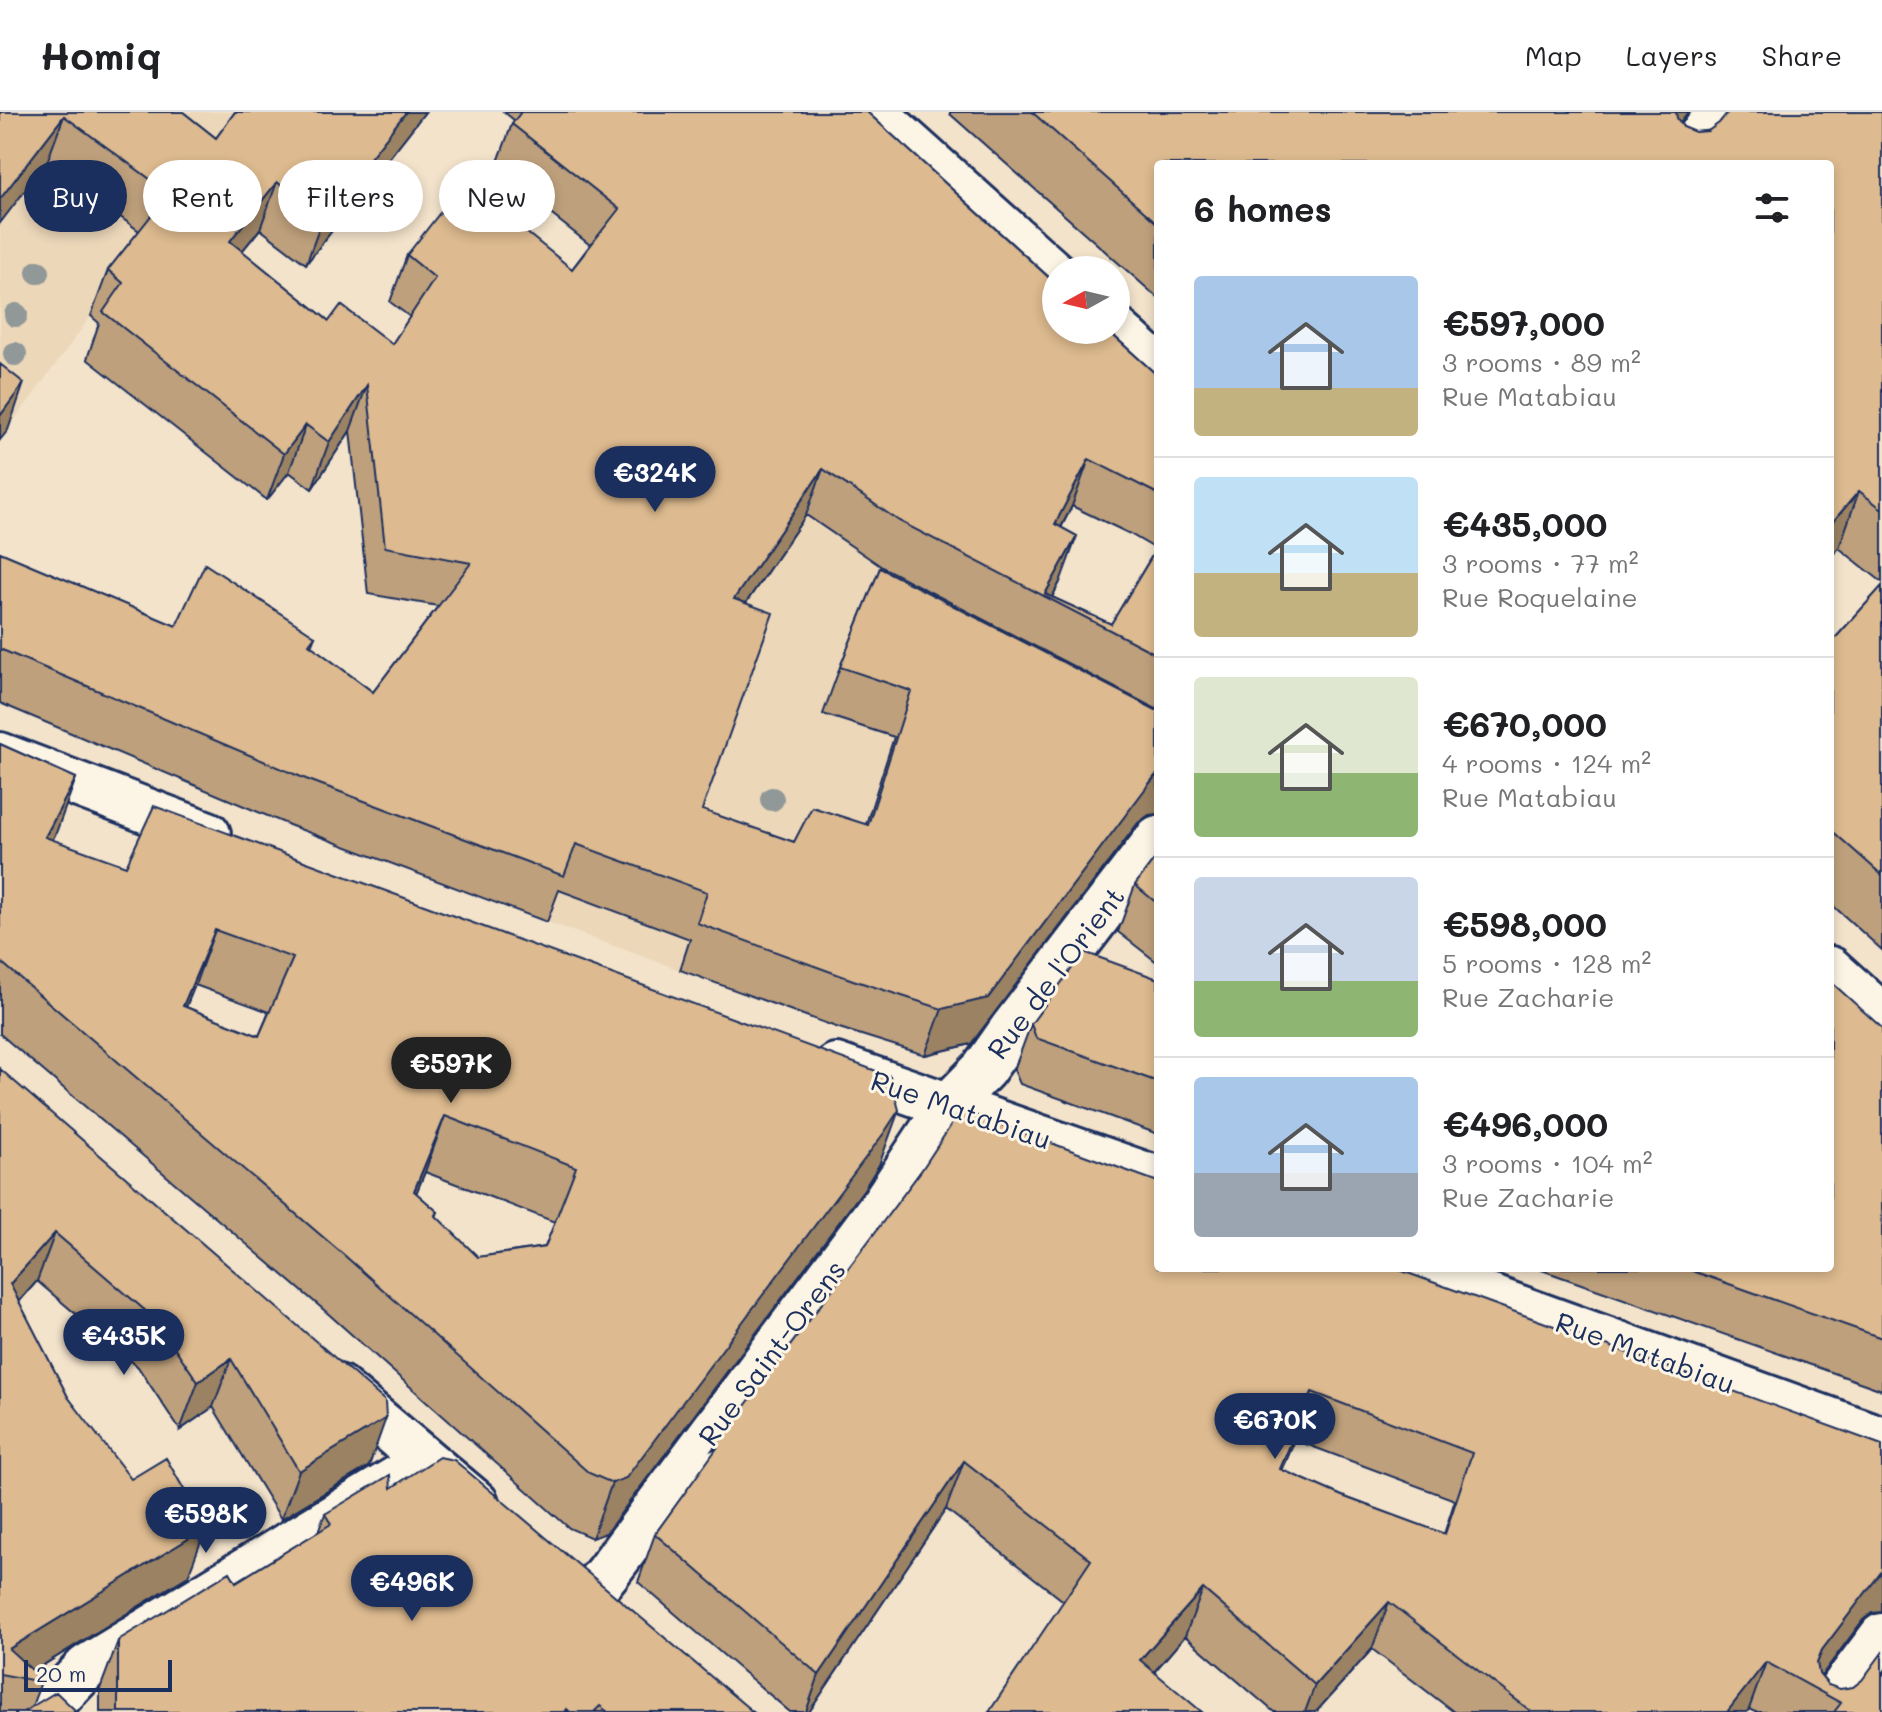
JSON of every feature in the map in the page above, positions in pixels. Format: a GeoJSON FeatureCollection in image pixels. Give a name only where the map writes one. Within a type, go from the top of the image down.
{"type":"FeatureCollection","features":[{"type":"Feature","properties":{"kind":"street"},"geometry":{"type":"LineString","coordinates":[[1682,160],[1720,112]]}},
{"type":"Feature","properties":{"kind":"street"},"geometry":{"type":"LineString","coordinates":[[897,120],[1042,261]]}},
{"type":"Feature","properties":{"kind":"street"},"geometry":{"type":"LineString","coordinates":[[1130,342],[1154,363]]}},
{"type":"Feature","properties":{"kind":"street"},"geometry":{"type":"LineString","coordinates":[[0,755],[246,849]]}},
{"type":"Feature","properties":{"kind":"street","name":"Rue de l'Orient"},"geometry":{"type":"LineString","coordinates":[[949,1105],[984,1069],[1154,843]]}},
{"type":"Feature","properties":{"kind":"street"},"geometry":{"type":"LineString","coordinates":[[1834,973],[1882,1016]]}},
{"type":"Feature","properties":{"kind":"street","name":"Rue Matabiau"},"geometry":{"type":"LineString","coordinates":[[801,1054],[1154,1178]]}},
{"type":"Feature","properties":{"kind":"street","name":"Rue Saint-Orens"},"geometry":{"type":"LineString","coordinates":[[553,1566],[602,1607],[607,1573],[884,1203],[949,1105]]}},
{"type":"Feature","properties":{"kind":"street","name":"Rue Matabiau"},"geometry":{"type":"LineString","coordinates":[[1420,1272],[1882,1439]]}},
{"type":"Feature","properties":{"kind":"street"},"geometry":{"type":"LineString","coordinates":[[312,1365],[506,1527]]}},
{"type":"Feature","properties":{"kind":"street"},"geometry":{"type":"LineString","coordinates":[[48,1710],[87,1667],[406,1473],[420,1457]]}},
{"type":"Feature","properties":{"kind":"street"},"geometry":{"type":"LineString","coordinates":[[1825,1712],[1882,1636]]}},
{"type":"Feature","properties":{"kind":"shaded area"},"geometry":{"type":"Polygon","coordinates":[[[0,112],[253,112],[215,160],[143,160],[143,232],[158,232],[91,316],[0,440],[0,112]]]}},
{"type":"Feature","properties":{"kind":"shaded area"},"geometry":{"type":"Polygon","coordinates":[[[765,487],[882,567],[864,604],[866,608],[972,661],[900,889],[777,888],[738,991],[490,901],[765,487]]]}},
{"type":"Feature","properties":{"kind":"building"},"geometry":{"type":"Polygon","coordinates":[[[0,112],[183,112],[216,138],[235,112],[406,112],[368,160],[278,160],[278,183],[262,201],[262,160],[143,160],[143,174],[64,116],[30,160],[24,160],[24,168],[0,199],[0,112]]]}},
{"type":"Feature","properties":{"kind":"building"},"geometry":{"type":"Polygon","coordinates":[[[521,112],[867,112],[1042,271],[1042,344],[1123,344],[1154,372],[1154,492],[1089,459],[1055,524],[1077,536],[1045,594],[1111,624],[1154,553],[1154,653],[899,521],[823,469],[734,599],[773,613],[702,810],[794,842],[812,807],[868,825],[911,691],[840,667],[880,568],[1154,709],[1154,777],[988,998],[942,1009],[697,923],[707,892],[576,844],[564,876],[306,779],[0,649],[0,552],[176,626],[205,564],[315,636],[309,644],[373,692],[471,563],[385,547],[367,385],[329,442],[306,425],[284,454],[103,312],[123,283],[108,270],[143,226],[143,232],[237,232],[230,241],[329,321],[341,305],[392,344],[435,278],[407,255],[439,214],[439,232],[526,232],[572,269],[619,209],[512,124],[521,112]]]}},
{"type":"Feature","properties":{"kind":"building"},"geometry":{"type":"Polygon","coordinates":[[[1032,112],[1676,112],[1683,127],[1695,132],[1708,131],[1728,112],[1882,112],[1882,509],[1859,491],[1834,520],[1834,160],[1154,160],[1154,220],[1032,112]]]}},
{"type":"Feature","properties":{"kind":"building"},"geometry":{"type":"Polygon","coordinates":[[[0,364],[24,383],[0,416],[0,364]]]}},
{"type":"Feature","properties":{"kind":"building"},"geometry":{"type":"Polygon","coordinates":[[[1882,586],[1882,875],[1834,833],[1834,640],[1882,586]]]}},
{"type":"Feature","properties":{"kind":"building"},"geometry":{"type":"Polygon","coordinates":[[[0,744],[76,778],[45,837],[126,866],[154,806],[890,1076],[899,1110],[626,1478],[612,1483],[589,1473],[344,1255],[0,961],[0,744]],[[215,930],[183,1006],[259,1036],[293,958],[215,930]],[[445,1116],[414,1191],[438,1212],[435,1215],[478,1257],[545,1247],[576,1167],[445,1116]]]}},
{"type":"Feature","properties":{"kind":"building"},"geometry":{"type":"Polygon","coordinates":[[[1154,860],[1154,901],[1135,885],[1154,860]]]}},
{"type":"Feature","properties":{"kind":"building"},"geometry":{"type":"Polygon","coordinates":[[[1084,952],[1154,978],[1154,1081],[1036,1038],[1031,1024],[1084,952]]]}},
{"type":"Feature","properties":{"kind":"building"},"geometry":{"type":"Polygon","coordinates":[[[1834,985],[1882,1028],[1882,1338],[1695,1272],[1834,1272],[1834,985]]]}},
{"type":"Feature","properties":{"kind":"building"},"geometry":{"type":"Polygon","coordinates":[[[0,1069],[385,1401],[386,1418],[299,1471],[231,1359],[198,1382],[155,1319],[55,1233],[10,1284],[68,1397],[131,1479],[166,1458],[206,1528],[9,1649],[41,1682],[0,1674],[0,1069]]]}},
{"type":"Feature","properties":{"kind":"building"},"geometry":{"type":"Polygon","coordinates":[[[961,1110],[1154,1181],[1154,1272],[1405,1272],[1882,1445],[1882,1571],[1822,1650],[1817,1662],[1819,1674],[1828,1685],[1840,1689],[1853,1687],[1862,1680],[1882,1653],[1882,1712],[1834,1712],[1841,1703],[1766,1662],[1727,1712],[1532,1712],[1389,1602],[1315,1685],[1203,1589],[1140,1660],[1202,1712],[989,1712],[1091,1560],[964,1461],[819,1675],[655,1534],[717,1448],[712,1450],[921,1171],[961,1110]],[[1312,1392],[1280,1469],[1445,1534],[1472,1453],[1312,1392]]]}},
{"type":"Feature","properties":{"kind":"building"},"geometry":{"type":"Polygon","coordinates":[[[439,1457],[454,1460],[753,1712],[608,1712],[600,1706],[594,1712],[570,1712],[567,1709],[565,1712],[118,1712],[120,1639],[230,1572],[236,1582],[331,1524],[325,1514],[390,1475],[391,1488],[439,1457]]]}},
{"type":"Feature","properties":{"kind":"building"},"geometry":{"type":"Polygon","coordinates":[[[56,1692],[77,1712],[23,1712],[56,1692]]]}}]}
